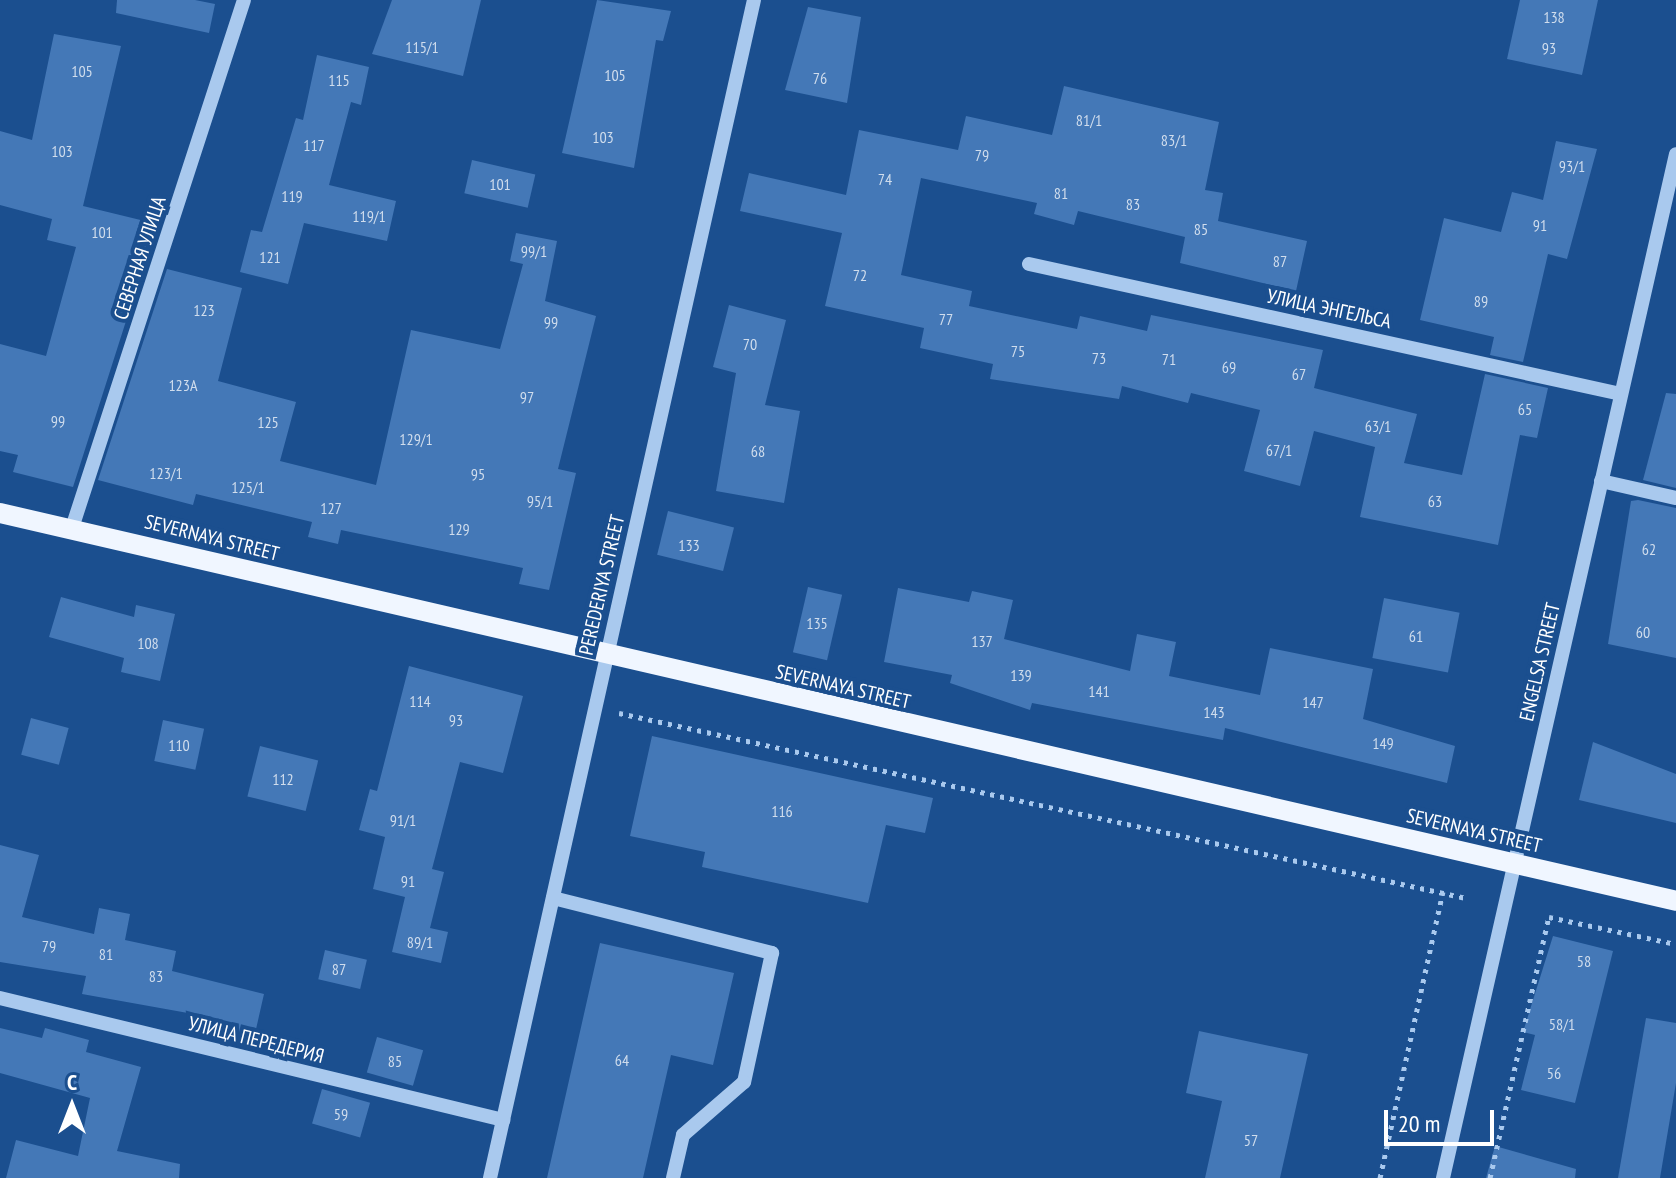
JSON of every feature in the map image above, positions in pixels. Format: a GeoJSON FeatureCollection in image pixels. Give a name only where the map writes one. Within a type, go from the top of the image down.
{"type":"FeatureCollection","features":[{"type":"Feature","properties":{"kind":"main road","name":"SEVERNAYA STREET"},"geometry":{"type":"LineString","coordinates":[[0,513],[607,657],[1676,901]]}},
{"type":"Feature","properties":{"kind":"street","name":"СЕВЕРНАЯ УЛИЦА"},"geometry":{"type":"LineString","coordinates":[[72,528],[244,0]]}},
{"type":"Feature","properties":{"kind":"street","name":"PEREDERIYA STREET"},"geometry":{"type":"LineString","coordinates":[[490,1178],[754,0]]}},
{"type":"Feature","properties":{"kind":"street","name":"ENGELSA STREET"},"geometry":{"type":"LineString","coordinates":[[1443,1178],[1676,154]]}},
{"type":"Feature","properties":{"kind":"street","name":"УЛИЦА ЭНГЕЛЬСА"},"geometry":{"type":"LineString","coordinates":[[1029,264],[1621,394]]}},
{"type":"Feature","properties":{"kind":"street"},"geometry":{"type":"LineString","coordinates":[[1601,481],[1676,498]]}},
{"type":"Feature","properties":{"kind":"street"},"geometry":{"type":"LineString","coordinates":[[553,898],[772,953],[744,1082],[683,1135],[673,1178]]}},
{"type":"Feature","properties":{"kind":"street","name":"УЛИЦА ПЕРЕДЕРИЯ"},"geometry":{"type":"LineString","coordinates":[[0,998],[503,1120]]}},
{"type":"Feature","properties":{"kind":"path"},"geometry":{"type":"LineString","coordinates":[[610,711],[1466,898]]}},
{"type":"Feature","properties":{"kind":"path"},"geometry":{"type":"LineString","coordinates":[[1380,1178],[1443,892]]}},
{"type":"Feature","properties":{"kind":"path"},"geometry":{"type":"LineString","coordinates":[[1490,1178],[1549,917],[1676,944]]}},
{"type":"Feature","properties":{"kind":"building"},"geometry":{"type":"Polygon","coordinates":[[[117,0],[195,0],[215,4],[209,33],[116,13],[117,0]]]}},
{"type":"Feature","properties":{"kind":"building"},"geometry":{"type":"Polygon","coordinates":[[[392,0],[481,0],[463,76],[372,54],[392,0]]]}},
{"type":"Feature","properties":{"kind":"building"},"geometry":{"type":"Polygon","coordinates":[[[597,0],[671,11],[663,41],[656,40],[634,168],[562,153],[597,0]]]}},
{"type":"Feature","properties":{"kind":"building"},"geometry":{"type":"Polygon","coordinates":[[[1520,0],[1598,0],[1582,75],[1507,59],[1520,0]]]}},
{"type":"Feature","properties":{"kind":"building"},"geometry":{"type":"Polygon","coordinates":[[[808,7],[861,17],[847,103],[785,90],[808,7]]]}},
{"type":"Feature","properties":{"kind":"building"},"geometry":{"type":"Polygon","coordinates":[[[54,34],[121,46],[83,206],[157,224],[73,487],[13,472],[18,455],[0,451],[0,344],[46,356],[76,247],[47,240],[52,219],[0,205],[0,131],[32,140],[54,34]]]}},
{"type":"Feature","properties":{"kind":"building"},"geometry":{"type":"Polygon","coordinates":[[[317,55],[369,67],[361,105],[351,102],[329,185],[396,201],[387,241],[304,223],[288,284],[240,272],[251,230],[262,232],[296,118],[303,120],[317,55]]]}},
{"type":"Feature","properties":{"kind":"building"},"geometry":{"type":"Polygon","coordinates":[[[1064,86],[1219,122],[1205,190],[1223,193],[1218,221],[1307,241],[1296,291],[1180,263],[1185,237],[1078,211],[1074,225],[1034,214],[1037,203],[921,178],[901,275],[972,291],[969,306],[1077,329],[1080,316],[1147,331],[1151,315],[1323,350],[1314,388],[1417,414],[1404,463],[1462,475],[1485,374],[1548,388],[1537,438],[1520,435],[1498,545],[1360,517],[1375,447],[1314,431],[1300,486],[1244,471],[1260,410],[1191,393],[1188,403],[1122,386],[1119,399],[990,379],[993,364],[920,348],[924,328],[825,306],[842,233],[740,211],[749,173],[846,195],[859,130],[958,150],[966,116],[1052,135],[1064,86]]]}},
{"type":"Feature","properties":{"kind":"building"},"geometry":{"type":"Polygon","coordinates":[[[1556,141],[1597,149],[1567,259],[1548,254],[1523,362],[1490,355],[1494,337],[1420,320],[1444,218],[1501,232],[1512,192],[1543,200],[1556,141]]]}},
{"type":"Feature","properties":{"kind":"building"},"geometry":{"type":"Polygon","coordinates":[[[472,160],[535,175],[528,208],[464,193],[472,160]]]}},
{"type":"Feature","properties":{"kind":"building"},"geometry":{"type":"Polygon","coordinates":[[[516,233],[557,241],[545,301],[596,316],[558,469],[576,473],[549,590],[519,584],[523,568],[341,530],[338,544],[308,537],[312,522],[196,494],[193,505],[98,480],[167,269],[242,288],[218,381],[296,402],[280,461],[376,485],[411,330],[500,349],[523,264],[510,261],[516,233]]]}},
{"type":"Feature","properties":{"kind":"building"},"geometry":{"type":"Polygon","coordinates":[[[729,305],[786,320],[765,405],[800,411],[784,503],[716,491],[736,373],[713,367],[729,305]]]}},
{"type":"Feature","properties":{"kind":"building"},"geometry":{"type":"Polygon","coordinates":[[[1666,393],[1676,394],[1676,488],[1643,480],[1666,393]]]}},
{"type":"Feature","properties":{"kind":"building"},"geometry":{"type":"Polygon","coordinates":[[[1631,501],[1676,508],[1676,658],[1608,644],[1631,501]]]}},
{"type":"Feature","properties":{"kind":"building"},"geometry":{"type":"Polygon","coordinates":[[[668,511],[734,527],[723,571],[657,555],[668,511]]]}},
{"type":"Feature","properties":{"kind":"building"},"geometry":{"type":"Polygon","coordinates":[[[808,587],[842,595],[827,660],[793,652],[808,587]]]}},
{"type":"Feature","properties":{"kind":"building"},"geometry":{"type":"Polygon","coordinates":[[[898,588],[969,602],[972,591],[1013,600],[1004,639],[1130,671],[1137,634],[1176,642],[1169,676],[1260,695],[1270,648],[1373,669],[1363,719],[1455,746],[1447,783],[1225,728],[1223,740],[1032,703],[1030,710],[950,683],[952,675],[884,662],[898,588]]]}},
{"type":"Feature","properties":{"kind":"building"},"geometry":{"type":"Polygon","coordinates":[[[61,597],[134,617],[136,605],[175,614],[160,681],[121,672],[124,658],[49,637],[61,597]]]}},
{"type":"Feature","properties":{"kind":"building"},"geometry":{"type":"Polygon","coordinates":[[[1384,598],[1460,613],[1448,673],[1372,658],[1384,598]]]}},
{"type":"Feature","properties":{"kind":"building"},"geometry":{"type":"Polygon","coordinates":[[[409,666],[523,696],[503,773],[460,762],[432,869],[444,872],[430,928],[448,932],[441,963],[392,952],[405,897],[373,889],[385,837],[359,830],[370,789],[377,791],[409,666]]]}},
{"type":"Feature","properties":{"kind":"building"},"geometry":{"type":"Polygon","coordinates":[[[31,718],[69,728],[59,765],[21,755],[31,718]]]}},
{"type":"Feature","properties":{"kind":"building"},"geometry":{"type":"Polygon","coordinates":[[[163,720],[204,729],[195,770],[154,761],[163,720]]]}},
{"type":"Feature","properties":{"kind":"building"},"geometry":{"type":"Polygon","coordinates":[[[652,736],[933,798],[925,833],[886,825],[868,903],[702,867],[705,852],[630,836],[652,736]]]}},
{"type":"Feature","properties":{"kind":"building"},"geometry":{"type":"Polygon","coordinates":[[[1593,742],[1676,774],[1676,823],[1579,800],[1593,742]]]}},
{"type":"Feature","properties":{"kind":"building"},"geometry":{"type":"Polygon","coordinates":[[[260,746],[318,761],[306,811],[247,796],[260,746]]]}},
{"type":"Feature","properties":{"kind":"building"},"geometry":{"type":"Polygon","coordinates":[[[0,845],[39,855],[22,917],[94,934],[99,908],[130,914],[125,940],[176,951],[172,971],[264,994],[254,1038],[197,1024],[199,1015],[82,994],[86,976],[0,962],[0,845]]]}},
{"type":"Feature","properties":{"kind":"building"},"geometry":{"type":"Polygon","coordinates":[[[1553,936],[1613,951],[1575,1103],[1521,1090],[1535,1035],[1523,1032],[1553,936]]]}},
{"type":"Feature","properties":{"kind":"building"},"geometry":{"type":"Polygon","coordinates":[[[600,943],[734,973],[713,1065],[671,1055],[643,1178],[547,1178],[600,943]]]}},
{"type":"Feature","properties":{"kind":"building"},"geometry":{"type":"Polygon","coordinates":[[[325,950],[367,960],[360,989],[318,979],[325,950]]]}},
{"type":"Feature","properties":{"kind":"building"},"geometry":{"type":"Polygon","coordinates":[[[1646,1018],[1676,1023],[1676,1083],[1660,1178],[1618,1178],[1646,1018]]]}},
{"type":"Feature","properties":{"kind":"building"},"geometry":{"type":"Polygon","coordinates":[[[0,1028],[42,1038],[45,1028],[89,1040],[86,1052],[141,1067],[117,1151],[180,1164],[179,1178],[6,1178],[16,1140],[78,1156],[90,1098],[0,1073],[0,1028]]]}},
{"type":"Feature","properties":{"kind":"building"},"geometry":{"type":"Polygon","coordinates":[[[1199,1031],[1308,1054],[1280,1178],[1205,1178],[1222,1101],[1186,1093],[1199,1031]]]}},
{"type":"Feature","properties":{"kind":"building"},"geometry":{"type":"Polygon","coordinates":[[[377,1037],[423,1050],[413,1086],[367,1073],[377,1037]]]}},
{"type":"Feature","properties":{"kind":"building"},"geometry":{"type":"Polygon","coordinates":[[[322,1089],[370,1103],[360,1137],[312,1124],[322,1089]]]}},
{"type":"Feature","properties":{"kind":"building"},"geometry":{"type":"Polygon","coordinates":[[[1495,1146],[1576,1169],[1575,1178],[1486,1178],[1495,1146]]]}}]}
